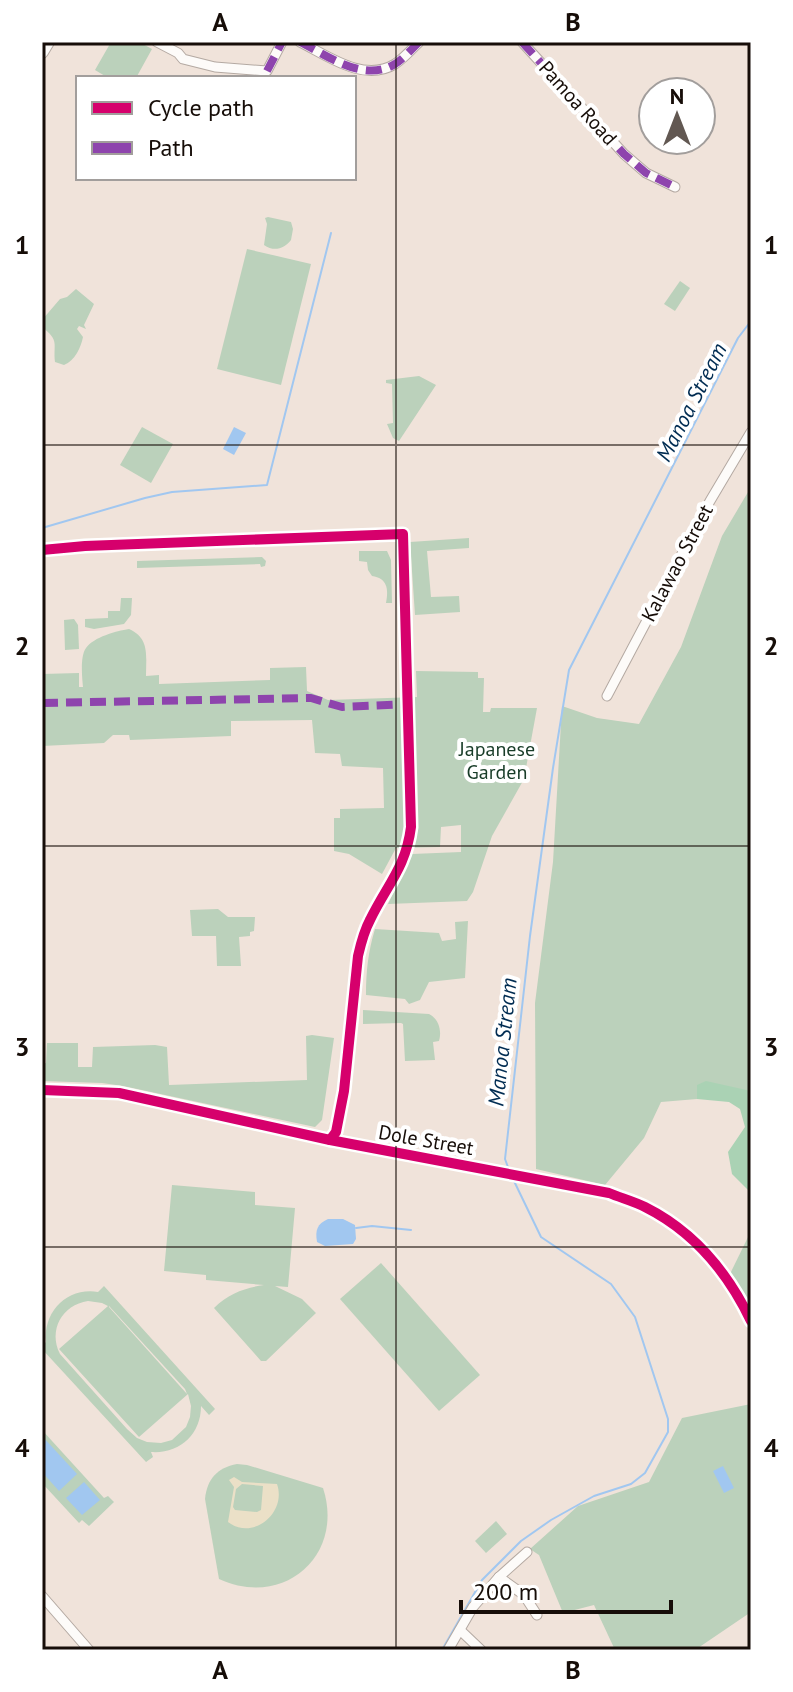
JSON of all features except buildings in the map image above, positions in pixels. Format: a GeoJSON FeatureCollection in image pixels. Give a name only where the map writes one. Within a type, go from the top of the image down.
{"type":"FeatureCollection","features":[{"type":"Feature","properties":{"kind":"main road"},"geometry":{"type":"LineString","coordinates":[[42,52],[48,42]]}},
{"type":"Feature","properties":{"kind":"street"},"geometry":{"type":"LineString","coordinates":[[157,42],[183,59],[215,67],[267,71],[282,42]]}},
{"type":"Feature","properties":{"kind":"street"},"geometry":{"type":"LineString","coordinates":[[300,42],[349,67],[371,71],[393,65],[419,42]]}},
{"type":"Feature","properties":{"kind":"street","name":"Pamoa Road"},"geometry":{"type":"LineString","coordinates":[[522,42],[624,154],[646,173],[675,187]]}},
{"type":"Feature","properties":{"kind":"street","name":"Kalawao Street"},"geometry":{"type":"LineString","coordinates":[[607,696],[710,501],[751,432]]}},
{"type":"Feature","properties":{"kind":"street","name":"Dole Street"},"geometry":{"type":"LineString","coordinates":[[42,1090],[131,1095],[330,1140],[609,1193],[643,1206],[671,1222],[694,1241],[728,1278],[751,1321]]}},
{"type":"Feature","properties":{"kind":"street"},"geometry":{"type":"LineString","coordinates":[[448,1650],[473,1607],[499,1577],[527,1552]]}},
{"type":"Feature","properties":{"kind":"street"},"geometry":{"type":"LineString","coordinates":[[499,1577],[524,1595],[537,1615]]}},
{"type":"Feature","properties":{"kind":"street"},"geometry":{"type":"LineString","coordinates":[[42,1596],[89,1650]]}},
{"type":"Feature","properties":{"kind":"street"},"geometry":{"type":"LineString","coordinates":[[460,1630],[481,1650]]}},
{"type":"Feature","properties":{"kind":"green space"},"geometry":{"type":"Polygon","coordinates":[[[111,42],[139,42],[152,49],[137,76],[105,76],[95,70],[111,42]]]}},
{"type":"Feature","properties":{"kind":"green space"},"geometry":{"type":"Polygon","coordinates":[[[265,218],[291,222],[291,240],[285,246],[275,249],[264,245],[265,218]]]}},
{"type":"Feature","properties":{"kind":"green space"},"geometry":{"type":"Polygon","coordinates":[[[247,249],[311,264],[281,385],[217,369],[247,249]]]}},
{"type":"Feature","properties":{"kind":"green space"},"geometry":{"type":"Polygon","coordinates":[[[680,281],[690,288],[675,311],[664,304],[680,281]]]}},
{"type":"Feature","properties":{"kind":"green space"},"geometry":{"type":"Polygon","coordinates":[[[76,289],[94,304],[84,325],[86,329],[79,326],[77,329],[83,337],[79,349],[64,365],[55,362],[53,339],[42,327],[42,320],[60,299],[76,289]]]}},
{"type":"Feature","properties":{"kind":"green space"},"geometry":{"type":"Polygon","coordinates":[[[419,376],[436,385],[399,441],[393,438],[387,424],[393,423],[392,384],[386,383],[386,380],[419,376]]]}},
{"type":"Feature","properties":{"kind":"green space"},"geometry":{"type":"Polygon","coordinates":[[[142,427],[173,444],[151,483],[120,465],[142,427]]]}},
{"type":"Feature","properties":{"kind":"green space"},"geometry":{"type":"Polygon","coordinates":[[[751,487],[751,1091],[697,1085],[697,1099],[661,1102],[644,1138],[605,1185],[536,1169],[535,1003],[553,862],[562,706],[597,718],[639,724],[681,647],[722,536],[751,487]]]}},
{"type":"Feature","properties":{"kind":"green space"},"geometry":{"type":"Polygon","coordinates":[[[469,538],[469,548],[427,551],[431,597],[459,596],[460,612],[415,615],[410,542],[469,538]]]}},
{"type":"Feature","properties":{"kind":"green space"},"geometry":{"type":"Polygon","coordinates":[[[359,551],[387,551],[391,560],[392,603],[386,603],[384,582],[372,576],[367,562],[359,561],[359,551]]]}},
{"type":"Feature","properties":{"kind":"green space"},"geometry":{"type":"Polygon","coordinates":[[[262,557],[266,561],[265,566],[261,567],[260,564],[137,568],[137,561],[262,557]]]}},
{"type":"Feature","properties":{"kind":"green space"},"geometry":{"type":"Polygon","coordinates":[[[121,598],[132,598],[131,615],[124,624],[94,629],[85,627],[85,619],[108,618],[108,611],[120,611],[121,598]]]}},
{"type":"Feature","properties":{"kind":"green space"},"geometry":{"type":"Polygon","coordinates":[[[74,619],[78,625],[79,649],[65,650],[64,620],[74,619]]]}},
{"type":"Feature","properties":{"kind":"green space","name":"Japanese Garden"},"geometry":{"type":"Polygon","coordinates":[[[129,629],[144,643],[146,676],[159,675],[159,684],[270,680],[270,668],[306,667],[307,691],[328,700],[417,697],[416,671],[478,672],[478,678],[484,678],[483,712],[490,712],[491,708],[537,708],[524,779],[492,836],[467,901],[388,904],[412,854],[461,852],[461,825],[441,827],[440,847],[396,848],[382,874],[349,854],[334,851],[334,818],[340,818],[340,809],[384,808],[383,768],[342,766],[340,754],[315,753],[312,720],[231,721],[231,736],[130,740],[129,735],[113,735],[104,743],[42,746],[42,674],[79,673],[79,687],[83,687],[82,661],[86,648],[100,638],[129,629]]]}},
{"type":"Feature","properties":{"kind":"green space"},"geometry":{"type":"Polygon","coordinates":[[[218,909],[228,917],[255,917],[254,931],[250,932],[250,936],[239,937],[241,966],[217,966],[216,936],[192,936],[190,910],[218,909]]]}},
{"type":"Feature","properties":{"kind":"green space"},"geometry":{"type":"Polygon","coordinates":[[[468,921],[465,978],[429,982],[420,1000],[409,1004],[405,999],[366,995],[368,962],[375,929],[439,933],[442,941],[456,939],[455,922],[468,921]]]}},
{"type":"Feature","properties":{"kind":"green space"},"geometry":{"type":"Polygon","coordinates":[[[363,1010],[432,1016],[440,1033],[439,1041],[433,1042],[435,1060],[405,1061],[403,1024],[363,1024],[363,1010]]]}},
{"type":"Feature","properties":{"kind":"green space"},"geometry":{"type":"Polygon","coordinates":[[[306,1036],[334,1038],[322,1120],[315,1127],[123,1086],[42,1081],[47,1043],[78,1043],[78,1067],[92,1067],[93,1047],[167,1047],[169,1085],[307,1080],[306,1036]]]}},
{"type":"Feature","properties":{"kind":"green space"},"geometry":{"type":"Polygon","coordinates":[[[706,1081],[751,1091],[751,1193],[732,1174],[728,1152],[745,1127],[740,1109],[729,1102],[697,1099],[697,1085],[706,1081]]]}},
{"type":"Feature","properties":{"kind":"green space"},"geometry":{"type":"Polygon","coordinates":[[[172,1185],[255,1192],[255,1205],[295,1208],[288,1287],[275,1286],[302,1299],[316,1313],[266,1361],[261,1361],[214,1308],[238,1292],[264,1285],[206,1280],[206,1275],[164,1271],[172,1185]]]}},
{"type":"Feature","properties":{"kind":"green space"},"geometry":{"type":"Polygon","coordinates":[[[751,1231],[751,1321],[728,1278],[751,1231]]]}},
{"type":"Feature","properties":{"kind":"green space"},"geometry":{"type":"Polygon","coordinates":[[[381,1263],[480,1375],[439,1411],[340,1299],[381,1263]]]}},
{"type":"Feature","properties":{"kind":"green space"},"geometry":{"type":"Polygon","coordinates":[[[104,1286],[215,1409],[209,1415],[201,1406],[193,1434],[171,1450],[151,1452],[153,1457],[146,1462],[42,1349],[46,1342],[48,1321],[59,1304],[76,1293],[98,1292],[104,1286]],[[88,1301],[71,1308],[60,1320],[56,1336],[60,1354],[137,1438],[161,1443],[172,1440],[186,1427],[190,1417],[188,1394],[139,1437],[59,1349],[108,1306],[88,1301]],[[109,1307],[187,1394],[185,1389],[109,1307]]]}},
{"type":"Feature","properties":{"kind":"green space"},"geometry":{"type":"Polygon","coordinates":[[[751,1404],[751,1612],[695,1650],[615,1650],[594,1605],[563,1613],[539,1555],[530,1549],[578,1506],[649,1482],[682,1418],[751,1404]]]}},
{"type":"Feature","properties":{"kind":"green space"},"geometry":{"type":"Polygon","coordinates":[[[42,1430],[104,1498],[108,1496],[114,1502],[89,1526],[82,1520],[79,1523],[42,1483],[42,1430]]]}},
{"type":"Feature","properties":{"kind":"green space"},"geometry":{"type":"Polygon","coordinates":[[[237,1464],[323,1488],[328,1512],[325,1535],[317,1554],[304,1570],[286,1581],[266,1587],[243,1586],[219,1579],[205,1499],[214,1476],[224,1468],[237,1464]]]}},
{"type":"Feature","properties":{"kind":"green space"},"geometry":{"type":"Polygon","coordinates":[[[496,1521],[507,1534],[486,1553],[475,1541],[496,1521]]]}},
{"type":"Feature","properties":{"kind":"sand"},"geometry":{"type":"Polygon","coordinates":[[[234,1477],[242,1482],[277,1484],[277,1505],[266,1521],[248,1528],[228,1522],[234,1487],[229,1480],[234,1477]],[[242,1484],[236,1489],[235,1510],[261,1510],[263,1486],[242,1484]]]}},
{"type":"Feature","properties":{"kind":"water"},"geometry":{"type":"Polygon","coordinates":[[[234,427],[246,433],[234,455],[223,449],[234,427]]]}},
{"type":"Feature","properties":{"kind":"water"},"geometry":{"type":"Polygon","coordinates":[[[328,1219],[343,1219],[355,1225],[356,1239],[353,1244],[325,1246],[317,1242],[318,1228],[328,1219]]]}},
{"type":"Feature","properties":{"kind":"water"},"geometry":{"type":"Polygon","coordinates":[[[42,1436],[77,1474],[59,1491],[42,1472],[42,1436]]]}},
{"type":"Feature","properties":{"kind":"water"},"geometry":{"type":"Polygon","coordinates":[[[723,1466],[734,1488],[724,1493],[713,1471],[723,1466]]]}},
{"type":"Feature","properties":{"kind":"water"},"geometry":{"type":"Polygon","coordinates":[[[84,1482],[100,1500],[82,1515],[66,1498],[84,1482]]]}},
{"type":"Feature","properties":{"kind":"waterway"},"geometry":{"type":"LineString","coordinates":[[42,528],[172,492],[267,485],[331,233]]}},
{"type":"Feature","properties":{"kind":"waterway","name":"Manoa Stream"},"geometry":{"type":"LineString","coordinates":[[509,1170],[505,1159],[530,936],[569,670],[738,338],[751,321]]}},
{"type":"Feature","properties":{"kind":"waterway","name":"Manoa Stream"},"geometry":{"type":"LineString","coordinates":[[442,1650],[482,1580],[521,1541],[594,1496],[631,1484],[645,1473],[668,1432],[668,1419],[635,1317],[611,1284],[541,1237],[513,1179]]}},
{"type":"Feature","properties":{"kind":"waterway"},"geometry":{"type":"LineString","coordinates":[[356,1228],[372,1226],[411,1230]]}},
{"type":"Feature","properties":{"kind":"marked path"},"geometry":{"type":"LineString","coordinates":[[267,71],[282,42]]}},
{"type":"Feature","properties":{"kind":"marked path"},"geometry":{"type":"LineString","coordinates":[[300,42],[346,65],[371,71],[395,64],[419,42]]}},
{"type":"Feature","properties":{"kind":"marked path"},"geometry":{"type":"LineString","coordinates":[[522,42],[624,154],[646,173],[675,187]]}},
{"type":"Feature","properties":{"kind":"marked path"},"geometry":{"type":"LineString","coordinates":[[42,703],[311,698],[342,707],[408,704]]}},
{"type":"Feature","properties":{"kind":"cycle path"},"geometry":{"type":"LineString","coordinates":[[42,550],[403,534],[411,827],[400,865],[368,924],[360,946],[344,1091],[336,1132],[330,1140]]}},
{"type":"Feature","properties":{"kind":"cycle path"},"geometry":{"type":"LineString","coordinates":[[42,1090],[119,1093],[330,1140],[609,1193],[662,1217],[694,1241],[720,1270],[751,1321]]}}]}
